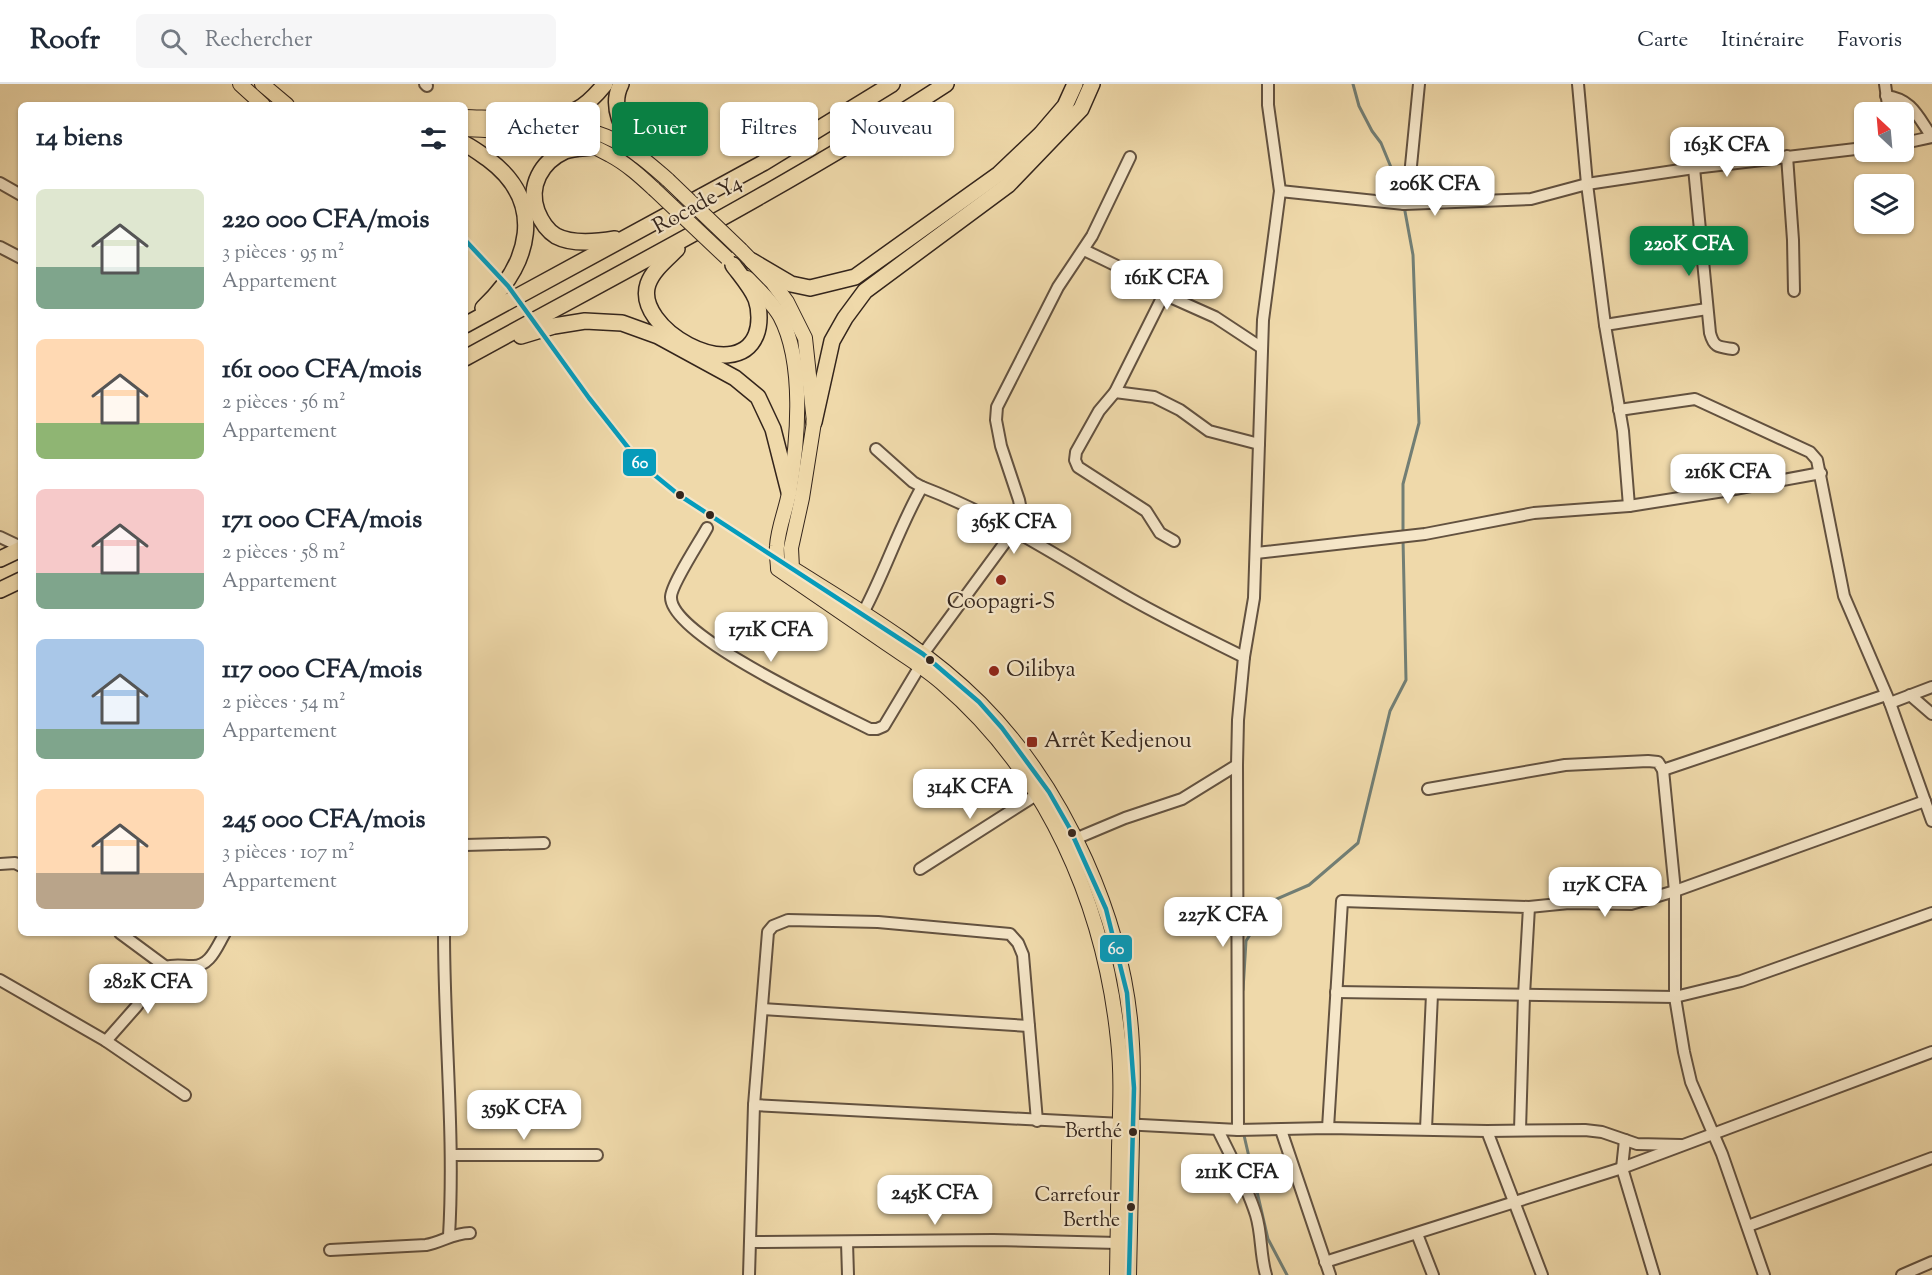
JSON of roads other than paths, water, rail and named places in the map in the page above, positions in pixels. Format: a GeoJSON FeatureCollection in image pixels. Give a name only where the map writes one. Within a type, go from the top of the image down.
{"type":"FeatureCollection","features":[{"type":"Feature","properties":{"kind":"highway"},"geometry":{"type":"LineString","coordinates":[[587,102],[605,84]]}},
{"type":"Feature","properties":{"kind":"highway"},"geometry":{"type":"LineString","coordinates":[[616,102],[621,84]]}},
{"type":"Feature","properties":{"kind":"highway","name":"Rocade Y4"},"geometry":{"type":"LineString","coordinates":[[468,322],[763,163],[892,84]]}},
{"type":"Feature","properties":{"kind":"highway","name":"Rocade Y4"},"geometry":{"type":"LineString","coordinates":[[468,357],[770,192],[946,84]]}},
{"type":"Feature","properties":{"kind":"highway"},"geometry":{"type":"LineString","coordinates":[[747,256],[792,284],[810,288],[855,277],[999,174],[1041,134],[1065,106],[1075,84]]}},
{"type":"Feature","properties":{"kind":"highway"},"geometry":{"type":"LineString","coordinates":[[814,422],[832,341],[844,318],[865,291],[1008,185],[1081,109],[1092,84]]}},
{"type":"Feature","properties":{"kind":"highway"},"geometry":{"type":"LineString","coordinates":[[468,146],[508,177],[517,190],[526,217],[521,254],[512,275],[494,298],[468,321]]}},
{"type":"Feature","properties":{"kind":"highway"},"geometry":{"type":"LineString","coordinates":[[558,156],[541,171],[534,185],[536,206],[542,223],[556,236],[573,241],[596,242],[627,237]]}},
{"type":"Feature","properties":{"kind":"highway"},"geometry":{"type":"LineString","coordinates":[[687,238],[656,270],[647,286],[648,302],[660,325],[675,338],[701,351],[724,357],[743,352],[754,340],[759,328],[756,300],[730,261]]}},
{"type":"Feature","properties":{"kind":"highway"},"geometry":{"type":"LineString","coordinates":[[490,346],[554,326],[585,321],[622,323],[658,336],[735,378],[758,397],[773,429],[789,492]]}},
{"type":"Feature","properties":{"kind":"highway"},"geometry":{"type":"LineString","coordinates":[[0,559],[18,550]]}},
{"type":"Feature","properties":{"kind":"highway"},"geometry":{"type":"LineString","coordinates":[[0,590],[18,581]]}},
{"type":"Feature","properties":{"kind":"main road"},"geometry":{"type":"LineString","coordinates":[[240,84],[260,102]]}},
{"type":"Feature","properties":{"kind":"main road"},"geometry":{"type":"LineString","coordinates":[[262,84],[283,102]]}},
{"type":"Feature","properties":{"kind":"main road"},"geometry":{"type":"LineString","coordinates":[[468,117],[486,118]]}},
{"type":"Feature","properties":{"kind":"main road"},"geometry":{"type":"LineString","coordinates":[[468,129],[486,131]]}},
{"type":"Feature","properties":{"kind":"main road"},"geometry":{"type":"LineString","coordinates":[[600,150],[631,169],[654,189],[730,261],[780,315],[788,336],[797,384],[796,429],[789,492],[777,546],[778,569],[922,660],[975,713],[1013,760],[1036,795],[1077,869],[1093,913],[1113,995],[1126,1126],[1129,1275]]}},
{"type":"Feature","properties":{"kind":"main road"},"geometry":{"type":"LineString","coordinates":[[640,156],[747,256],[788,302],[805,338],[814,422],[802,498],[790,548],[792,568],[863,613],[979,702],[1002,728],[1049,792],[1075,838],[1106,909],[1127,993],[1133,1053],[1117,1275]]}},
{"type":"Feature","properties":{"kind":"street"},"geometry":{"type":"LineString","coordinates":[[1238,1130],[1238,720],[1244,657],[1254,598],[1263,320],[1280,191],[1268,105],[1268,84]]}},
{"type":"Feature","properties":{"kind":"street"},"geometry":{"type":"LineString","coordinates":[[1404,204],[1410,176],[1419,84]]}},
{"type":"Feature","properties":{"kind":"street"},"geometry":{"type":"LineString","coordinates":[[1578,84],[1587,184],[1605,325],[1623,431],[1629,506]]}},
{"type":"Feature","properties":{"kind":"street"},"geometry":{"type":"LineString","coordinates":[[1885,84],[1887,102]]}},
{"type":"Feature","properties":{"kind":"street"},"geometry":{"type":"LineString","coordinates":[[1886,96],[1908,102],[1932,137],[1914,141]]}},
{"type":"Feature","properties":{"kind":"street"},"geometry":{"type":"LineString","coordinates":[[1280,191],[1404,204],[1532,199],[1587,184],[1694,168],[1854,149]]}},
{"type":"Feature","properties":{"kind":"street"},"geometry":{"type":"LineString","coordinates":[[1787,156],[1794,291]]}},
{"type":"Feature","properties":{"kind":"street"},"geometry":{"type":"LineString","coordinates":[[707,528],[674,587],[671,598],[673,605],[690,626],[713,644],[762,674],[870,729],[884,726],[922,660],[1015,529],[1022,511],[1001,446],[996,420],[997,407],[1058,287],[1084,250],[1130,157]]}},
{"type":"Feature","properties":{"kind":"street"},"geometry":{"type":"LineString","coordinates":[[1694,168],[1712,342],[1718,347],[1733,349]]}},
{"type":"Feature","properties":{"kind":"street"},"geometry":{"type":"LineString","coordinates":[[0,183],[18,193]]}},
{"type":"Feature","properties":{"kind":"street"},"geometry":{"type":"LineString","coordinates":[[0,247],[18,256]]}},
{"type":"Feature","properties":{"kind":"street"},"geometry":{"type":"LineString","coordinates":[[1084,250],[1164,294],[1215,317],[1262,348]]}},
{"type":"Feature","properties":{"kind":"street"},"geometry":{"type":"LineString","coordinates":[[1164,294],[1115,392],[1099,411],[1076,452],[1075,460],[1078,467],[1146,511],[1160,533],[1174,541]]}},
{"type":"Feature","properties":{"kind":"street"},"geometry":{"type":"LineString","coordinates":[[1605,325],[1707,309]]}},
{"type":"Feature","properties":{"kind":"street"},"geometry":{"type":"LineString","coordinates":[[1115,392],[1154,397],[1180,410],[1209,431],[1258,444]]}},
{"type":"Feature","properties":{"kind":"street"},"geometry":{"type":"LineString","coordinates":[[1619,410],[1695,399],[1810,452],[1817,460],[1844,596],[1888,699],[1932,821]]}},
{"type":"Feature","properties":{"kind":"street"},"geometry":{"type":"LineString","coordinates":[[876,449],[922,487],[951,498],[1015,529],[1131,599],[1244,657]]}},
{"type":"Feature","properties":{"kind":"street"},"geometry":{"type":"LineString","coordinates":[[1256,553],[1425,534],[1534,513],[1629,506],[1821,473]]}},
{"type":"Feature","properties":{"kind":"street"},"geometry":{"type":"LineString","coordinates":[[863,613],[922,487]]}},
{"type":"Feature","properties":{"kind":"street"},"geometry":{"type":"LineString","coordinates":[[0,537],[18,546]]}},
{"type":"Feature","properties":{"kind":"street"},"geometry":{"type":"LineString","coordinates":[[1663,770],[1932,687]]}},
{"type":"Feature","properties":{"kind":"street"},"geometry":{"type":"LineString","coordinates":[[1910,695],[1932,714]]}},
{"type":"Feature","properties":{"kind":"street"},"geometry":{"type":"LineString","coordinates":[[1428,789],[1565,765],[1658,762],[1663,770],[1674,891],[1675,997],[1684,1052],[1691,1082],[1713,1133],[1764,1275]]}},
{"type":"Feature","properties":{"kind":"street"},"geometry":{"type":"LineString","coordinates":[[1075,838],[1125,818],[1182,800],[1237,765]]}},
{"type":"Feature","properties":{"kind":"street"},"geometry":{"type":"LineString","coordinates":[[920,869],[1036,795]]}},
{"type":"Feature","properties":{"kind":"street"},"geometry":{"type":"LineString","coordinates":[[1328,1128],[1342,901],[1529,907],[1569,903],[1631,904],[1674,891],[1925,801]]}},
{"type":"Feature","properties":{"kind":"street"},"geometry":{"type":"LineString","coordinates":[[468,845],[544,843]]}},
{"type":"Feature","properties":{"kind":"street"},"geometry":{"type":"LineString","coordinates":[[0,864],[15,863],[18,865]]}},
{"type":"Feature","properties":{"kind":"street"},"geometry":{"type":"LineString","coordinates":[[1520,1130],[1529,907]]}},
{"type":"Feature","properties":{"kind":"street"},"geometry":{"type":"LineString","coordinates":[[1336,992],[1675,997],[1741,981],[1932,913]]}},
{"type":"Feature","properties":{"kind":"street"},"geometry":{"type":"LineString","coordinates":[[749,1275],[754,1105],[768,932],[773,926],[788,920],[878,922],[1010,934],[1018,943],[1023,955],[1037,1121]]}},
{"type":"Feature","properties":{"kind":"street"},"geometry":{"type":"LineString","coordinates":[[124,936],[166,967]]}},
{"type":"Feature","properties":{"kind":"street"},"geometry":{"type":"LineString","coordinates":[[106,1041],[136,1007],[166,967],[172,965],[197,967],[204,964],[223,936]]}},
{"type":"Feature","properties":{"kind":"street"},"geometry":{"type":"LineString","coordinates":[[444,936],[444,998],[452,1197],[449,1236]]}},
{"type":"Feature","properties":{"kind":"street"},"geometry":{"type":"LineString","coordinates":[[0,980],[106,1041],[185,1095]]}},
{"type":"Feature","properties":{"kind":"street"},"geometry":{"type":"LineString","coordinates":[[1426,1129],[1432,994]]}},
{"type":"Feature","properties":{"kind":"street"},"geometry":{"type":"LineString","coordinates":[[762,1010],[1029,1026]]}},
{"type":"Feature","properties":{"kind":"street"},"geometry":{"type":"LineString","coordinates":[[1325,1262],[1622,1168],[1932,1052]]}},
{"type":"Feature","properties":{"kind":"street"},"geometry":{"type":"LineString","coordinates":[[754,1105],[1218,1130],[1328,1128],[1585,1130],[1602,1132],[1637,1144],[1681,1145]]}},
{"type":"Feature","properties":{"kind":"street"},"geometry":{"type":"LineString","coordinates":[[1218,1130],[1256,1214],[1266,1275]]}},
{"type":"Feature","properties":{"kind":"street"},"geometry":{"type":"LineString","coordinates":[[1281,1130],[1330,1275]]}},
{"type":"Feature","properties":{"kind":"street"},"geometry":{"type":"LineString","coordinates":[[1487,1131],[1542,1275]]}},
{"type":"Feature","properties":{"kind":"street"},"geometry":{"type":"LineString","coordinates":[[1625,1140],[1622,1168],[1654,1275]]}},
{"type":"Feature","properties":{"kind":"street"},"geometry":{"type":"LineString","coordinates":[[451,1155],[597,1155]]}},
{"type":"Feature","properties":{"kind":"street"},"geometry":{"type":"LineString","coordinates":[[1748,1226],[1932,1158]]}},
{"type":"Feature","properties":{"kind":"street"},"geometry":{"type":"LineString","coordinates":[[330,1251],[426,1245],[438,1243],[449,1236],[470,1233]]}},
{"type":"Feature","properties":{"kind":"street"},"geometry":{"type":"LineString","coordinates":[[1417,1234],[1433,1275]]}},
{"type":"Feature","properties":{"kind":"street"},"geometry":{"type":"LineString","coordinates":[[751,1242],[993,1240],[1118,1243]]}},
{"type":"Feature","properties":{"kind":"street"},"geometry":{"type":"LineString","coordinates":[[847,1242],[848,1275]]}},
{"type":"Feature","properties":{"kind":"street"},"geometry":{"type":"LineString","coordinates":[[1902,1275],[1932,1262]]}},
{"type":"Feature","properties":{"kind":"waterway"},"geometry":{"type":"LineString","coordinates":[[1353,84],[1359,106],[1381,143],[1402,194]]}},
{"type":"Feature","properties":{"kind":"waterway"},"geometry":{"type":"LineString","coordinates":[[1403,533],[1403,484],[1419,423],[1413,255],[1404,206]]}},
{"type":"Feature","properties":{"kind":"waterway"},"geometry":{"type":"LineString","coordinates":[[1243,990],[1246,941],[1265,911],[1265,904],[1309,885],[1358,843],[1390,711],[1406,680],[1403,539]]}},
{"type":"Feature","properties":{"kind":"waterway"},"geometry":{"type":"LineString","coordinates":[[1243,1131],[1268,1239],[1287,1275]]}},
{"type":"Feature","properties":{"kind":"place","name":"Coopagri-S"},"geometry":{"type":"Point","coordinates":[1001,580]}},
{"type":"Feature","properties":{"kind":"place","name":"Oilibya"},"geometry":{"type":"Point","coordinates":[994,671]}},
{"type":"Feature","properties":{"kind":"place","name":"Arrêt Kedjenou"},"geometry":{"type":"Point","coordinates":[1032,742]}},
{"type":"Feature","properties":{"kind":"place","name":"Berthé"},"geometry":{"type":"Point","coordinates":[1133,1132]}},
{"type":"Feature","properties":{"kind":"place","name":"Carrefour Berthe"},"geometry":{"type":"Point","coordinates":[1131,1207]}}]}
